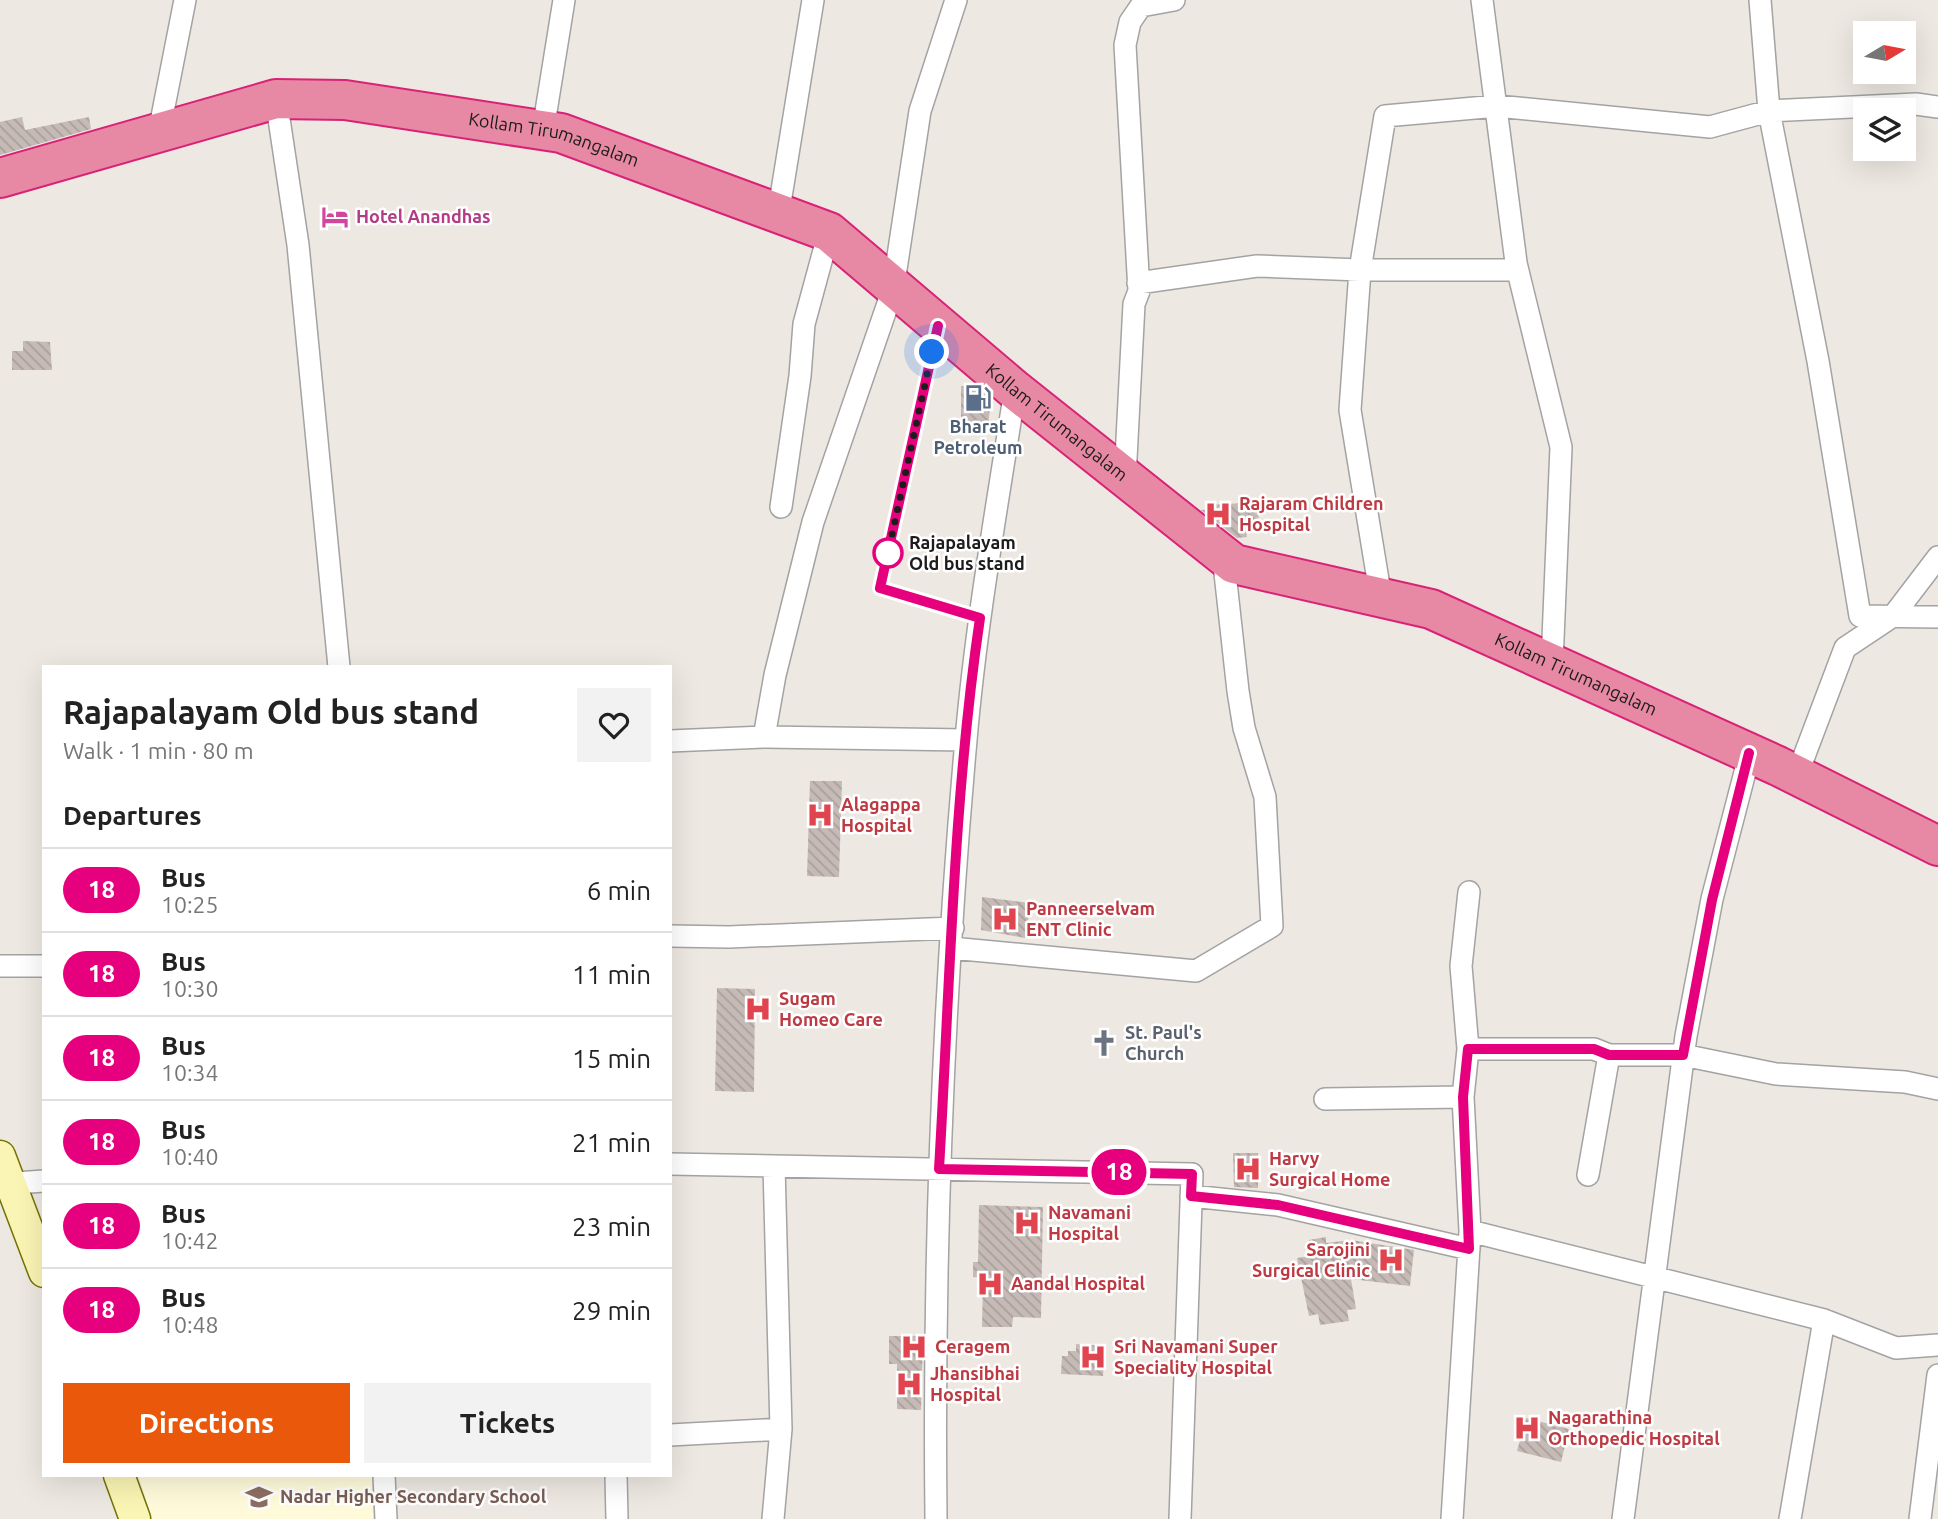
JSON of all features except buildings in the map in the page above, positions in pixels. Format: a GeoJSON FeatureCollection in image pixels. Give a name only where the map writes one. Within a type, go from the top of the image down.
{"type":"FeatureCollection","features":[{"type":"Feature","properties":{"kind":"highway","name":"Kollam Tirumangalam"},"geometry":{"type":"LineString","coordinates":[[0,178],[276,99],[345,100],[561,133],[829,232],[1015,390],[1234,564],[1431,609],[1797,775],[1938,846]]}},
{"type":"Feature","properties":{"kind":"street"},"geometry":{"type":"LineString","coordinates":[[159,132],[185,0]]}},
{"type":"Feature","properties":{"kind":"street"},"geometry":{"type":"LineString","coordinates":[[543,130],[564,0]]}},
{"type":"Feature","properties":{"kind":"street"},"geometry":{"type":"LineString","coordinates":[[778,215],[813,0]]}},
{"type":"Feature","properties":{"kind":"street"},"geometry":{"type":"LineString","coordinates":[[764,737],[775,676],[813,522],[893,289],[920,111],[956,0]]}},
{"type":"Feature","properties":{"kind":"street"},"geometry":{"type":"LineString","coordinates":[[1125,478],[1134,304],[1138,283],[1125,46],[1130,22],[1141,6],[1149,2],[1174,0]]}},
{"type":"Feature","properties":{"kind":"street"},"geometry":{"type":"LineString","coordinates":[[1138,283],[1256,266],[1360,270],[1517,270],[1482,0]]}},
{"type":"Feature","properties":{"kind":"street"},"geometry":{"type":"LineString","coordinates":[[1760,0],[1769,111],[1818,361],[1860,616],[1938,617]]}},
{"type":"Feature","properties":{"kind":"street"},"geometry":{"type":"LineString","coordinates":[[276,99],[298,245],[339,665]]}},
{"type":"Feature","properties":{"kind":"street"},"geometry":{"type":"LineString","coordinates":[[1381,598],[1350,410],[1360,270],[1385,116],[1497,106],[1710,127],[1769,111],[1916,104],[1938,107]]}},
{"type":"Feature","properties":{"kind":"street"},"geometry":{"type":"LineString","coordinates":[[781,507],[800,376],[804,324],[829,232]]}},
{"type":"Feature","properties":{"kind":"street"},"geometry":{"type":"LineString","coordinates":[[1516,263],[1561,447],[1552,663]]}},
{"type":"Feature","properties":{"kind":"street"},"geometry":{"type":"LineString","coordinates":[[936,1519],[939,1169],[952,938],[966,740],[980,618],[1015,390]]}},
{"type":"Feature","properties":{"kind":"street"},"geometry":{"type":"LineString","coordinates":[[672,936],[952,938],[1196,971],[1272,926],[1265,797],[1242,715],[1223,555]]}},
{"type":"Feature","properties":{"kind":"street"},"geometry":{"type":"LineString","coordinates":[[1797,775],[1845,648],[1893,616],[1938,557]]}},
{"type":"Feature","properties":{"kind":"street"},"geometry":{"type":"LineString","coordinates":[[672,741],[764,737],[966,740]]}},
{"type":"Feature","properties":{"kind":"street"},"geometry":{"type":"LineString","coordinates":[[1623,1519],[1683,1055],[1712,900],[1749,753]]}},
{"type":"Feature","properties":{"kind":"street"},"geometry":{"type":"LineString","coordinates":[[1452,1519],[1470,1240],[1463,1097],[1468,1049],[1461,966],[1469,892]]}},
{"type":"Feature","properties":{"kind":"street"},"geometry":{"type":"LineString","coordinates":[[0,966],[42,966]]}},
{"type":"Feature","properties":{"kind":"street"},"geometry":{"type":"LineString","coordinates":[[1468,1049],[1594,1049],[1609,1055],[1683,1055],[1776,1073],[1905,1083],[1938,1089]]}},
{"type":"Feature","properties":{"kind":"street"},"geometry":{"type":"LineString","coordinates":[[1588,1175],[1609,1055]]}},
{"type":"Feature","properties":{"kind":"street"},"geometry":{"type":"LineString","coordinates":[[1325,1099],[1463,1097]]}},
{"type":"Feature","properties":{"kind":"street"},"geometry":{"type":"LineString","coordinates":[[672,1164],[1192,1174],[1180,1519]]}},
{"type":"Feature","properties":{"kind":"street"},"geometry":{"type":"LineString","coordinates":[[773,1519],[781,1429],[774,1166]]}},
{"type":"Feature","properties":{"kind":"street"},"geometry":{"type":"LineString","coordinates":[[3,1175],[42,1181]]}},
{"type":"Feature","properties":{"kind":"street"},"geometry":{"type":"LineString","coordinates":[[3,1175],[42,1267]]}},
{"type":"Feature","properties":{"kind":"street"},"geometry":{"type":"LineString","coordinates":[[1191,1196],[1278,1205],[1656,1276],[1824,1320],[1896,1348],[1938,1345]]}},
{"type":"Feature","properties":{"kind":"street"},"geometry":{"type":"LineString","coordinates":[[1790,1519],[1824,1320]]}},
{"type":"Feature","properties":{"kind":"street"},"geometry":{"type":"LineString","coordinates":[[1920,1519],[1938,1375]]}},
{"type":"Feature","properties":{"kind":"street"},"geometry":{"type":"LineString","coordinates":[[672,1435],[781,1429]]}},
{"type":"Feature","properties":{"kind":"street"},"geometry":{"type":"LineString","coordinates":[[120,1477],[135,1519]]}},
{"type":"Feature","properties":{"kind":"street"},"geometry":{"type":"LineString","coordinates":[[384,1477],[386,1519]]}},
{"type":"Feature","properties":{"kind":"street"},"geometry":{"type":"LineString","coordinates":[[616,1477],[617,1519]]}},
{"type":"Feature","properties":{"kind":"lane"},"geometry":{"type":"LineString","coordinates":[[938,326],[880,588],[980,618]]}},
{"type":"Feature","properties":{"kind":"shaded area","name":"Nadar Higher Secondary School"},"geometry":{"type":"Polygon","coordinates":[[[139,1477],[372,1477],[373,1519],[152,1519],[139,1477]]]}},
{"type":"Feature","properties":{"kind":"bus line","name":"18"},"geometry":{"type":"LineString","coordinates":[[938,326],[880,588],[980,618],[966,740],[950,948],[939,1169],[1192,1174],[1191,1196],[1278,1205],[1469,1249],[1463,1097],[1468,1049],[1594,1049],[1609,1055],[1683,1055],[1712,900],[1749,753]]}},
{"type":"Feature","properties":{"kind":"place","name":"Hotel Anandhas"},"geometry":{"type":"Point","coordinates":[335,217]}},
{"type":"Feature","properties":{"kind":"place","name":"Bharat Petroleum"},"geometry":{"type":"Point","coordinates":[978,398]}},
{"type":"Feature","properties":{"kind":"place","name":"Rajaram Children Hospital"},"geometry":{"type":"Point","coordinates":[1218,514]}},
{"type":"Feature","properties":{"kind":"place","name":"Rajapalayam Old bus stand"},"geometry":{"type":"Point","coordinates":[888,553]}},
{"type":"Feature","properties":{"kind":"place","name":"Alagappa Hospital"},"geometry":{"type":"Point","coordinates":[820,815]}},
{"type":"Feature","properties":{"kind":"place","name":"Panneerselvam ENT Clinic"},"geometry":{"type":"Point","coordinates":[1005,919]}},
{"type":"Feature","properties":{"kind":"place","name":"Sugam Homeo Care"},"geometry":{"type":"Point","coordinates":[758,1009]}},
{"type":"Feature","properties":{"kind":"place","name":"St. Paul's Church"},"geometry":{"type":"Point","coordinates":[1104,1043]}},
{"type":"Feature","properties":{"kind":"place","name":"Harvy Surgical Home"},"geometry":{"type":"Point","coordinates":[1248,1169]}},
{"type":"Feature","properties":{"kind":"place","name":"Navamani Hospital"},"geometry":{"type":"Point","coordinates":[1027,1223]}},
{"type":"Feature","properties":{"kind":"place","name":"Sarojini Surgical Clinic"},"geometry":{"type":"Point","coordinates":[1391,1260]}},
{"type":"Feature","properties":{"kind":"place","name":"Aandal Hospital"},"geometry":{"type":"Point","coordinates":[990,1284]}},
{"type":"Feature","properties":{"kind":"place","name":"Ceragem"},"geometry":{"type":"Point","coordinates":[914,1347]}},
{"type":"Feature","properties":{"kind":"place","name":"Sri Navamani Super Speciality Hospital"},"geometry":{"type":"Point","coordinates":[1093,1357]}},
{"type":"Feature","properties":{"kind":"place","name":"Jhansibhai Hospital"},"geometry":{"type":"Point","coordinates":[909,1384]}},
{"type":"Feature","properties":{"kind":"place","name":"Nagarathina Orthopedic Hospital"},"geometry":{"type":"Point","coordinates":[1527,1428]}},
{"type":"Feature","properties":{"kind":"place","name":"Nadar Higher Secondary School"},"geometry":{"type":"Point","coordinates":[259,1497]}},
{"type":"Feature","properties":{"kind":"route"},"geometry":{"type":"LineString","coordinates":[[888,553],[886,562],[932,352]]}}]}
